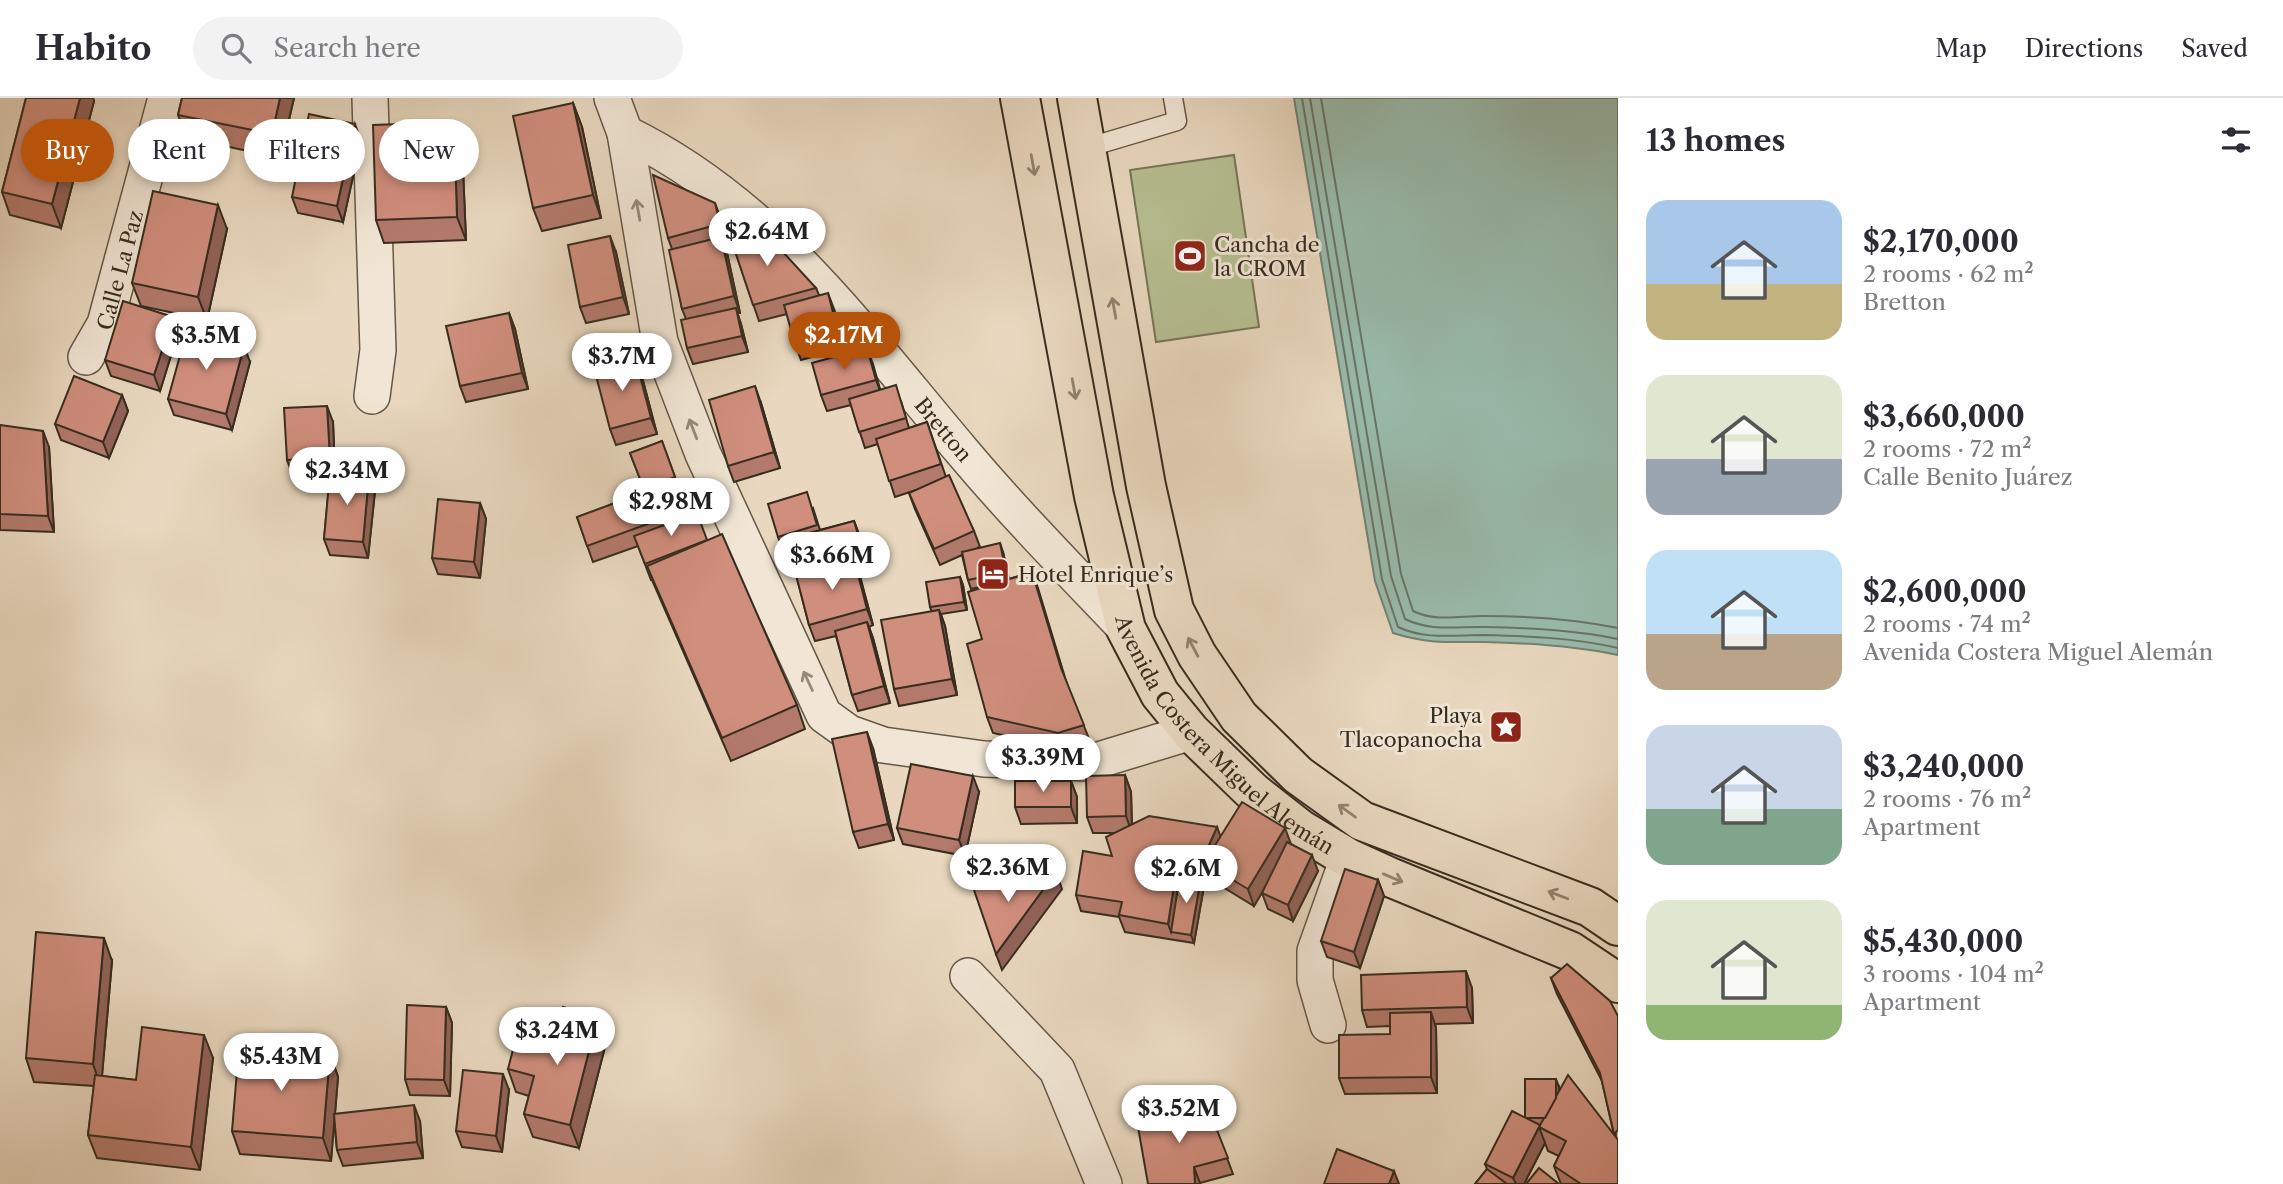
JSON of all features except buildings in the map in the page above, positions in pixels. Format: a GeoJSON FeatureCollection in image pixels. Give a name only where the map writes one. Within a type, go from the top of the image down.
{"type":"FeatureCollection","features":[{"type":"Feature","properties":{"kind":"main road","name":"Avenida Costera Miguel Alemán"},"geometry":{"type":"LineString","coordinates":[[1020,98],[1094,496],[1126,629],[1160,694],[1191,732],[1253,792],[1300,829],[1348,858],[1570,951],[1618,983]]}},
{"type":"Feature","properties":{"kind":"main road","name":"Avenida Costera Miguel Alemán"},"geometry":{"type":"LineString","coordinates":[[1077,98],[1146,486],[1174,610],[1197,655],[1239,718],[1298,775],[1362,821],[1590,907],[1618,926]]}},
{"type":"Feature","properties":{"kind":"street","name":"Calle La Paz"},"geometry":{"type":"LineString","coordinates":[[86,357],[105,324],[166,98]]}},
{"type":"Feature","properties":{"kind":"street"},"geometry":{"type":"LineString","coordinates":[[370,98],[378,351],[372,396]]}},
{"type":"Feature","properties":{"kind":"street"},"geometry":{"type":"LineString","coordinates":[[612,98],[625,133],[660,342],[702,454],[824,715],[849,733],[883,745],[984,759],[1089,763],[1191,732]]}},
{"type":"Feature","properties":{"kind":"street","name":"Bretton"},"geometry":{"type":"LineString","coordinates":[[625,133],[664,152],[735,202],[801,261],[1018,517],[1126,629]]}},
{"type":"Feature","properties":{"kind":"street"},"geometry":{"type":"LineString","coordinates":[[1328,1025],[1315,980],[1315,951],[1348,858]]}},
{"type":"Feature","properties":{"kind":"street"},"geometry":{"type":"LineString","coordinates":[[968,976],[1057,1070],[1104,1184]]}},
{"type":"Feature","properties":{"kind":"lane"},"geometry":{"type":"LineString","coordinates":[[1086,148],[1177,121],[1173,98]]}},
{"type":"Feature","properties":{"kind":"shaded area"},"geometry":{"type":"Polygon","coordinates":[[[1234,155],[1259,327],[1156,342],[1130,170],[1234,155]]]}},
{"type":"Feature","properties":{"kind":"water"},"geometry":{"type":"Polygon","coordinates":[[[1294,98],[1618,98],[1618,655],[1534,644],[1428,641],[1393,633],[1375,581],[1294,98]]]}},
{"type":"Feature","properties":{"kind":"place","name":"Cancha de la CROM"},"geometry":{"type":"Point","coordinates":[1190,256]}},
{"type":"Feature","properties":{"kind":"place","name":"Hotel Enrique’s"},"geometry":{"type":"Point","coordinates":[993,574]}},
{"type":"Feature","properties":{"kind":"place","name":"Playa Tlacopanocha"},"geometry":{"type":"Point","coordinates":[1506,727]}}]}
